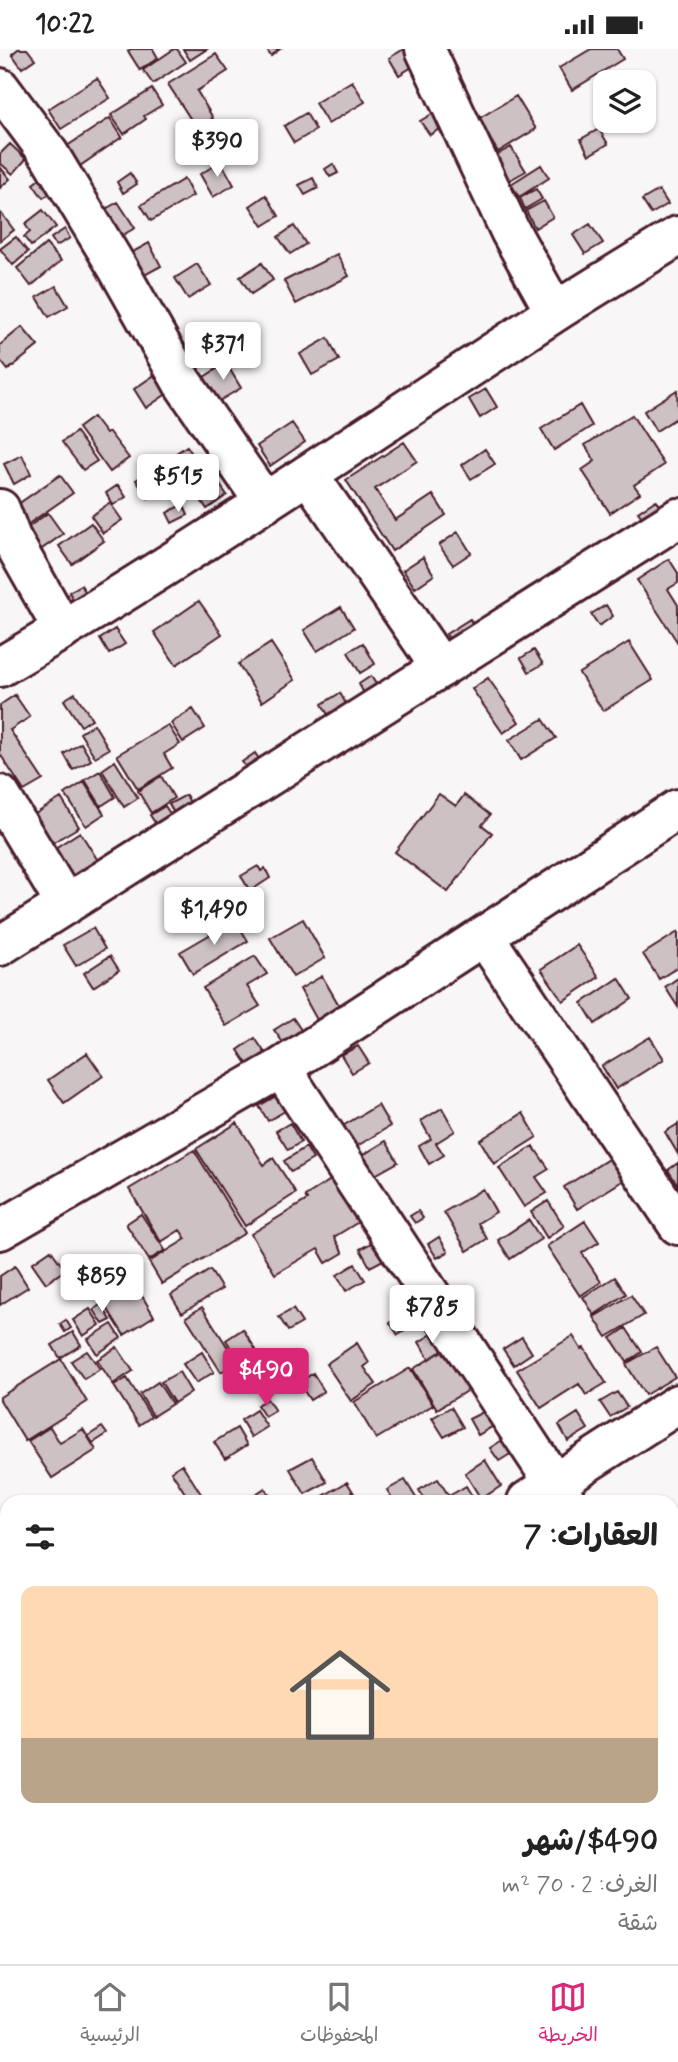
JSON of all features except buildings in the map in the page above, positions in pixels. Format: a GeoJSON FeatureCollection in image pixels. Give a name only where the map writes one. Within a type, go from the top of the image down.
{"type":"FeatureCollection","features":[{"type":"Feature","properties":{"kind":"street"},"geometry":{"type":"LineString","coordinates":[[425,49],[510,231],[555,312]]}},
{"type":"Feature","properties":{"kind":"street"},"geometry":{"type":"LineString","coordinates":[[0,87],[49,154],[182,382],[265,503]]}},
{"type":"Feature","properties":{"kind":"street"},"geometry":{"type":"LineString","coordinates":[[0,667],[63,631],[265,503],[555,312],[676,243]]}},
{"type":"Feature","properties":{"kind":"street"},"geometry":{"type":"LineString","coordinates":[[308,474],[441,668]]}},
{"type":"Feature","properties":{"kind":"street"},"geometry":{"type":"LineString","coordinates":[[0,509],[11,537],[63,631]]}},
{"type":"Feature","properties":{"kind":"street"},"geometry":{"type":"LineString","coordinates":[[0,946],[678,518]]}},
{"type":"Feature","properties":{"kind":"street"},"geometry":{"type":"LineString","coordinates":[[0,795],[66,905]]}},
{"type":"Feature","properties":{"kind":"street"},"geometry":{"type":"LineString","coordinates":[[0,1230],[281,1068],[484,936],[674,821]]}},
{"type":"Feature","properties":{"kind":"street"},"geometry":{"type":"LineString","coordinates":[[484,936],[678,1225]]}},
{"type":"Feature","properties":{"kind":"street"},"geometry":{"type":"LineString","coordinates":[[281,1068],[548,1495]]}},
{"type":"Feature","properties":{"kind":"street"},"geometry":{"type":"LineString","coordinates":[[550,1495],[678,1404]]}}]}
